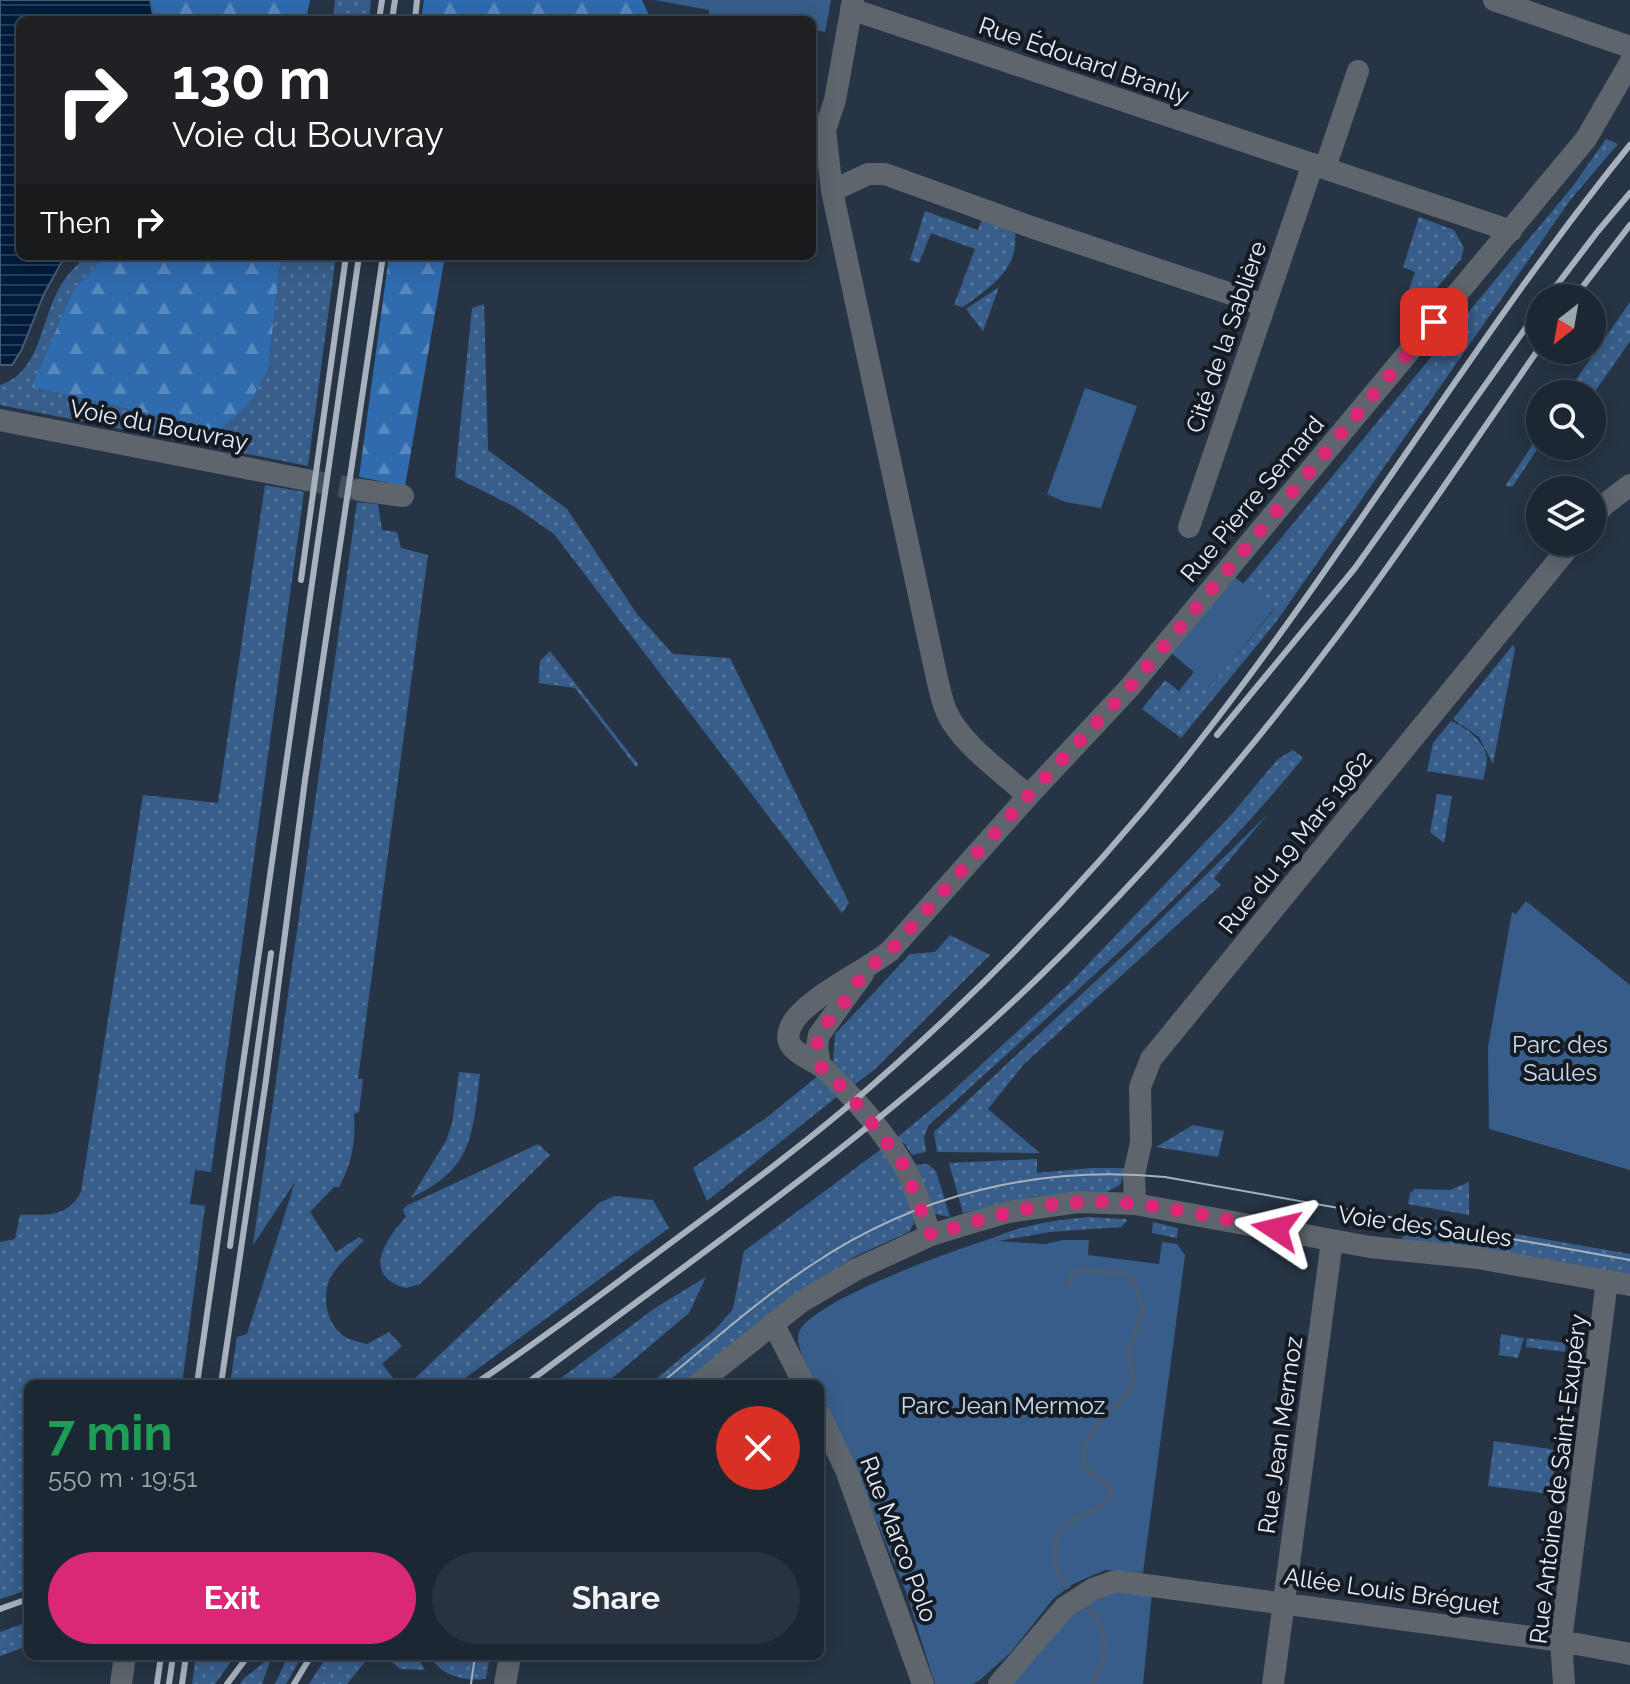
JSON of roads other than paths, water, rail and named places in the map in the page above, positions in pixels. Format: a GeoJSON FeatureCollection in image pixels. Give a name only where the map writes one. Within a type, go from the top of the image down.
{"type":"FeatureCollection","features":[{"type":"Feature","properties":{"kind":"street"},"geometry":{"type":"LineString","coordinates":[[1494,0],[1630,47]]}},
{"type":"Feature","properties":{"kind":"street"},"geometry":{"type":"LineString","coordinates":[[852,4],[835,100],[825,130],[832,191],[943,703],[952,722],[966,739],[1028,796]]}},
{"type":"Feature","properties":{"kind":"street","name":"Rue Édouard Branly"},"geometry":{"type":"LineString","coordinates":[[852,4],[1313,164]]}},
{"type":"Feature","properties":{"kind":"street","name":"Rue Pierre Semard"},"geometry":{"type":"LineString","coordinates":[[931,1235],[902,1162],[848,1093],[820,1066],[817,1046],[820,1031],[865,971],[890,951],[1130,687],[1586,139],[1630,63]]}},
{"type":"Feature","properties":{"kind":"street","name":"Cité de la Sablière"},"geometry":{"type":"LineString","coordinates":[[1189,527],[1313,164],[1358,71]]}},
{"type":"Feature","properties":{"kind":"street"},"geometry":{"type":"LineString","coordinates":[[1313,164],[1511,231]]}},
{"type":"Feature","properties":{"kind":"street"},"geometry":{"type":"LineString","coordinates":[[832,191],[868,174],[885,174],[1264,305]]}},
{"type":"Feature","properties":{"kind":"street","name":"Voie du Bouvray"},"geometry":{"type":"LineString","coordinates":[[0,420],[307,480]]}},
{"type":"Feature","properties":{"kind":"street"},"geometry":{"type":"LineString","coordinates":[[1606,503],[1630,485]]}},
{"type":"Feature","properties":{"kind":"street"},"geometry":{"type":"LineString","coordinates":[[360,490],[403,496]]}},
{"type":"Feature","properties":{"kind":"street","name":"Rue du 19 Mars 1962"},"geometry":{"type":"LineString","coordinates":[[1135,1204],[1134,1174],[1141,1143],[1140,1087],[1151,1059],[1562,556]]}},
{"type":"Feature","properties":{"kind":"street","name":"Voie des Saules"},"geometry":{"type":"LineString","coordinates":[[703,1380],[773,1323],[842,1278],[931,1235],[1008,1212],[1078,1202],[1135,1204],[1332,1241],[1407,1253],[1478,1258],[1630,1285]]}},
{"type":"Feature","properties":{"kind":"street","name":"Rue Jean Mermoz"},"geometry":{"type":"LineString","coordinates":[[1273,1684],[1332,1241]]}},
{"type":"Feature","properties":{"kind":"street","name":"Rue Antoine de Saint-Exupéry"},"geometry":{"type":"LineString","coordinates":[[1564,1684],[1561,1641],[1607,1281]]}},
{"type":"Feature","properties":{"kind":"street"},"geometry":{"type":"LineString","coordinates":[[773,1323],[802,1380]]}},
{"type":"Feature","properties":{"kind":"street","name":"Rue Marco Polo"},"geometry":{"type":"LineString","coordinates":[[824,1423],[846,1470],[923,1684]]}},
{"type":"Feature","properties":{"kind":"street","name":"Allée Louis Bréguet"},"geometry":{"type":"LineString","coordinates":[[999,1684],[1065,1607],[1093,1589],[1116,1581],[1561,1641],[1630,1654]]}},
{"type":"Feature","properties":{"kind":"street"},"geometry":{"type":"LineString","coordinates":[[121,1684],[124,1660]]}},
{"type":"Feature","properties":{"kind":"street"},"geometry":{"type":"LineString","coordinates":[[505,1684],[509,1660]]}},
{"type":"Feature","properties":{"kind":"waterway"},"geometry":{"type":"LineString","coordinates":[[1067,1586],[1056,1567],[1057,1539],[1069,1522],[1095,1510],[1111,1494],[1109,1486],[1089,1471],[1083,1461],[1084,1450],[1089,1438],[1134,1383],[1128,1352],[1143,1311],[1136,1286],[1127,1274],[1084,1270],[1072,1273],[1069,1286]]}},
{"type":"Feature","properties":{"kind":"waterway"},"geometry":{"type":"LineString","coordinates":[[1087,1606],[1100,1626],[1104,1644],[1102,1662],[1092,1684]]}},
{"type":"Feature","properties":{"kind":"tunnel"},"geometry":{"type":"LineString","coordinates":[[307,480],[360,490]]}},
{"type":"Feature","properties":{"kind":"tram line"},"geometry":{"type":"LineString","coordinates":[[665,1380],[773,1292],[853,1240],[894,1219],[937,1203],[1026,1181],[1118,1174],[1165,1177],[1630,1260]]}},
{"type":"Feature","properties":{"kind":"tram line"},"geometry":{"type":"LineString","coordinates":[[471,1684],[474,1660]]}},
{"type":"Feature","properties":{"kind":"railway"},"geometry":{"type":"LineString","coordinates":[[380,16],[382,0]]}},
{"type":"Feature","properties":{"kind":"railway"},"geometry":{"type":"LineString","coordinates":[[393,16],[395,0]]}},
{"type":"Feature","properties":{"kind":"railway"},"geometry":{"type":"LineString","coordinates":[[415,16],[417,0]]}},
{"type":"Feature","properties":{"kind":"railway"},"geometry":{"type":"LineString","coordinates":[[481,1380],[606,1291],[823,1127],[941,1023],[1075,888],[1158,792],[1254,670],[1518,292],[1630,145]]}},
{"type":"Feature","properties":{"kind":"railway"},"geometry":{"type":"LineString","coordinates":[[1558,284],[1630,193]]}},
{"type":"Feature","properties":{"kind":"railway"},"geometry":{"type":"LineString","coordinates":[[1585,284],[1630,225]]}},
{"type":"Feature","properties":{"kind":"railway"},"geometry":{"type":"LineString","coordinates":[[301,580],[345,260]]}},
{"type":"Feature","properties":{"kind":"railway"},"geometry":{"type":"LineString","coordinates":[[198,1380],[358,260]]}},
{"type":"Feature","properties":{"kind":"railway"},"geometry":{"type":"LineString","coordinates":[[222,1380],[266,1080],[305,780],[382,260]]}},
{"type":"Feature","properties":{"kind":"railway"},"geometry":{"type":"LineString","coordinates":[[1217,735],[1355,568],[1526,328]]}},
{"type":"Feature","properties":{"kind":"railway"},"geometry":{"type":"LineString","coordinates":[[531,1380],[856,1136],[983,1029],[1083,934],[1197,810],[1304,680],[1390,564],[1528,364]]}},
{"type":"Feature","properties":{"kind":"railway"},"geometry":{"type":"LineString","coordinates":[[230,1246],[271,953]]}},
{"type":"Feature","properties":{"kind":"railway"},"geometry":{"type":"LineString","coordinates":[[0,1609],[24,1600]]}},
{"type":"Feature","properties":{"kind":"railway"},"geometry":{"type":"LineString","coordinates":[[157,1684],[160,1660]]}},
{"type":"Feature","properties":{"kind":"railway"},"geometry":{"type":"LineString","coordinates":[[169,1684],[172,1660]]}},
{"type":"Feature","properties":{"kind":"railway"},"geometry":{"type":"LineString","coordinates":[[182,1684],[185,1660]]}},
{"type":"Feature","properties":{"kind":"railway"},"geometry":{"type":"LineString","coordinates":[[227,1684],[245,1660]]}},
{"type":"Feature","properties":{"kind":"railway"},"geometry":{"type":"LineString","coordinates":[[294,1684],[309,1660]]}},
{"type":"Feature","properties":{"kind":"park label","name":"Parc des Saules"},"geometry":{"type":"Point","coordinates":[1560,1058]}},
{"type":"Feature","properties":{"kind":"park label","name":"Parc Jean Mermoz"},"geometry":{"type":"Point","coordinates":[1003,1405]}}]}
